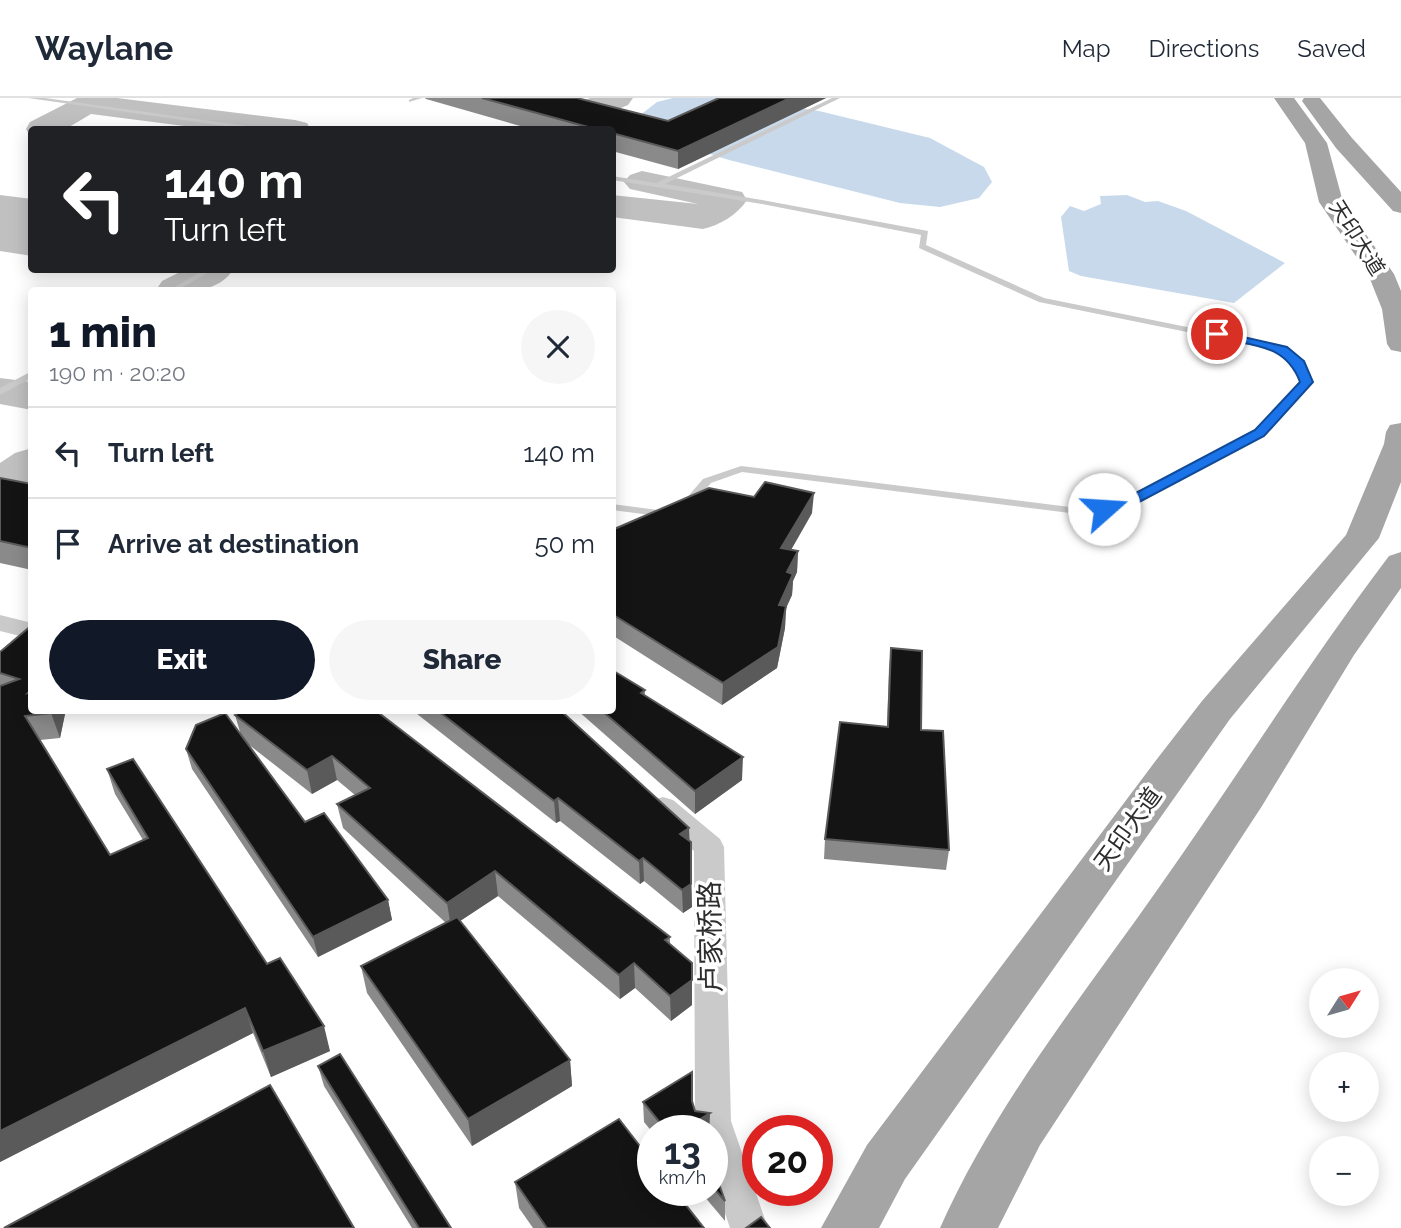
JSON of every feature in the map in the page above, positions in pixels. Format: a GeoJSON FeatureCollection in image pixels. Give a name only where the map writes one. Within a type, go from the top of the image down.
{"type":"FeatureCollection","features":[{"type":"Feature","properties":{"kind":"main road","name":"天印大道"},"geometry":{"type":"LineString","coordinates":[[1284,98],[1316,143],[1331,202],[1381,274],[1395,309],[1401,344]]}},
{"type":"Feature","properties":{"kind":"main road","name":"天印大道"},"geometry":{"type":"LineString","coordinates":[[1310,98],[1344,143],[1401,206]]}},
{"type":"Feature","properties":{"kind":"main road","name":"天印大道"},"geometry":{"type":"LineString","coordinates":[[849,1228],[886,1162],[1172,769],[1216,710],[1362,538],[1400,444],[1401,432]]}},
{"type":"Feature","properties":{"kind":"main road"},"geometry":{"type":"LineString","coordinates":[[968,1228],[1021,1128],[1247,795],[1337,651],[1401,563]]}},
{"type":"Feature","properties":{"kind":"street"},"geometry":{"type":"LineString","coordinates":[[0,623],[28,630]]}},
{"type":"Feature","properties":{"kind":"street","name":"卢家桥路"},"geometry":{"type":"LineString","coordinates":[[637,783],[709,847],[713,1121],[749,1228]]}},
{"type":"Feature","properties":{"kind":"lane"},"geometry":{"type":"LineString","coordinates":[[31,98],[242,126]]}},
{"type":"Feature","properties":{"kind":"lane"},"geometry":{"type":"LineString","coordinates":[[411,101],[419,98]]}},
{"type":"Feature","properties":{"kind":"lane"},"geometry":{"type":"LineString","coordinates":[[658,185],[837,98]]}},
{"type":"Feature","properties":{"kind":"lane"},"geometry":{"type":"LineString","coordinates":[[616,179],[762,202],[925,233],[922,246],[1042,300],[1283,349],[1299,363],[1307,382],[1260,433],[1121,506],[1086,512],[741,469],[707,481],[686,505],[677,508],[657,513],[616,508]]}},
{"type":"Feature","properties":{"kind":"lane"},"geometry":{"type":"LineString","coordinates":[[178,287],[204,273]]}},
{"type":"Feature","properties":{"kind":"lane"},"geometry":{"type":"LineString","coordinates":[[0,392],[28,376]]}},
{"type":"Feature","properties":{"kind":"water"},"geometry":{"type":"Polygon","coordinates":[[[673,98],[736,98],[819,111],[930,138],[984,167],[992,182],[979,198],[940,207],[900,203],[729,160],[655,137],[639,116],[657,102],[673,98]]]}},
{"type":"Feature","properties":{"kind":"water"},"geometry":{"type":"Polygon","coordinates":[[[1127,195],[1145,202],[1158,201],[1186,211],[1285,263],[1234,303],[1081,276],[1069,271],[1061,217],[1070,206],[1084,211],[1101,204],[1100,196],[1127,195]]]}},
{"type":"Feature","properties":{"kind":"building"},"geometry":{"type":"Polygon","coordinates":[[[482,98],[577,98],[668,121],[719,98],[790,98],[678,151],[616,134],[616,126],[584,126],[482,98]]]}},
{"type":"Feature","properties":{"kind":"building"},"geometry":{"type":"Polygon","coordinates":[[[0,478],[28,483],[28,547],[0,541],[0,478]]]}},
{"type":"Feature","properties":{"kind":"building"},"geometry":{"type":"Polygon","coordinates":[[[765,482],[814,493],[781,548],[798,551],[787,572],[793,574],[779,605],[786,606],[778,647],[723,683],[616,616],[616,528],[709,488],[754,497],[765,482]]]}},
{"type":"Feature","properties":{"kind":"building"},"geometry":{"type":"Polygon","coordinates":[[[28,628],[28,714],[42,714],[25,716],[110,855],[148,838],[107,769],[133,759],[267,964],[280,958],[324,1026],[263,1051],[245,1008],[0,1131],[0,686],[19,679],[0,673],[0,652],[28,628]]]}},
{"type":"Feature","properties":{"kind":"building"},"geometry":{"type":"Polygon","coordinates":[[[891,648],[922,651],[921,730],[943,731],[949,850],[825,839],[840,722],[888,727],[891,648]]]}},
{"type":"Feature","properties":{"kind":"building"},"geometry":{"type":"Polygon","coordinates":[[[616,672],[645,690],[641,693],[743,757],[695,791],[606,714],[616,714],[616,672]]]}},
{"type":"Feature","properties":{"kind":"building"},"geometry":{"type":"Polygon","coordinates":[[[226,714],[305,822],[324,813],[388,900],[313,937],[186,749],[196,725],[226,714]]]}},
{"type":"Feature","properties":{"kind":"building"},"geometry":{"type":"Polygon","coordinates":[[[380,714],[670,937],[665,940],[692,963],[692,980],[670,996],[634,963],[619,975],[495,871],[447,903],[337,804],[370,788],[332,756],[307,770],[235,715],[380,714]]]}},
{"type":"Feature","properties":{"kind":"building"},"geometry":{"type":"Polygon","coordinates":[[[442,714],[564,714],[689,828],[680,834],[691,842],[691,884],[682,890],[643,858],[639,861],[558,798],[554,801],[442,714]]]}},
{"type":"Feature","properties":{"kind":"building"},"geometry":{"type":"Polygon","coordinates":[[[457,917],[570,1060],[468,1119],[361,966],[457,917]]]}},
{"type":"Feature","properties":{"kind":"building"},"geometry":{"type":"Polygon","coordinates":[[[340,1054],[451,1228],[419,1228],[318,1066],[340,1054]]]}},
{"type":"Feature","properties":{"kind":"building"},"geometry":{"type":"Polygon","coordinates":[[[692,1072],[692,1101],[695,1111],[710,1113],[654,1115],[643,1102],[692,1072]]]}},
{"type":"Feature","properties":{"kind":"building"},"geometry":{"type":"Polygon","coordinates":[[[270,1085],[354,1228],[4,1228],[270,1085]]]}},
{"type":"Feature","properties":{"kind":"building"},"geometry":{"type":"Polygon","coordinates":[[[619,1119],[637,1142],[637,1206],[687,1206],[704,1228],[547,1228],[515,1182],[619,1119]]]}},
{"type":"Feature","properties":{"kind":"building"},"geometry":{"type":"Polygon","coordinates":[[[761,1217],[770,1228],[746,1228],[761,1217]]]}},
{"type":"Feature","properties":{"kind":"taxiway"},"geometry":{"type":"LineString","coordinates":[[550,126],[617,98]]}},
{"type":"Feature","properties":{"kind":"taxiway"},"geometry":{"type":"LineString","coordinates":[[47,126],[90,104],[263,126]]}},
{"type":"Feature","properties":{"kind":"taxiway"},"geometry":{"type":"LineString","coordinates":[[616,207],[703,218],[729,200],[642,182]]}},
{"type":"Feature","properties":{"kind":"taxiway"},"geometry":{"type":"LineString","coordinates":[[182,287],[207,273]]}},
{"type":"Feature","properties":{"kind":"taxiway"},"geometry":{"type":"LineString","coordinates":[[2,391],[28,395]]}},
{"type":"Feature","properties":{"kind":"taxiway"},"geometry":{"type":"LineString","coordinates":[[0,486],[28,466]]}},
{"type":"Feature","properties":{"kind":"runway"},"geometry":{"type":"LineString","coordinates":[[0,223],[28,227]]}},
{"type":"Feature","properties":{"kind":"route"},"geometry":{"type":"LineString","coordinates":[[1104,509],[1121,506],[1260,433],[1307,382],[1299,363],[1283,349],[1217,334]]}}]}
